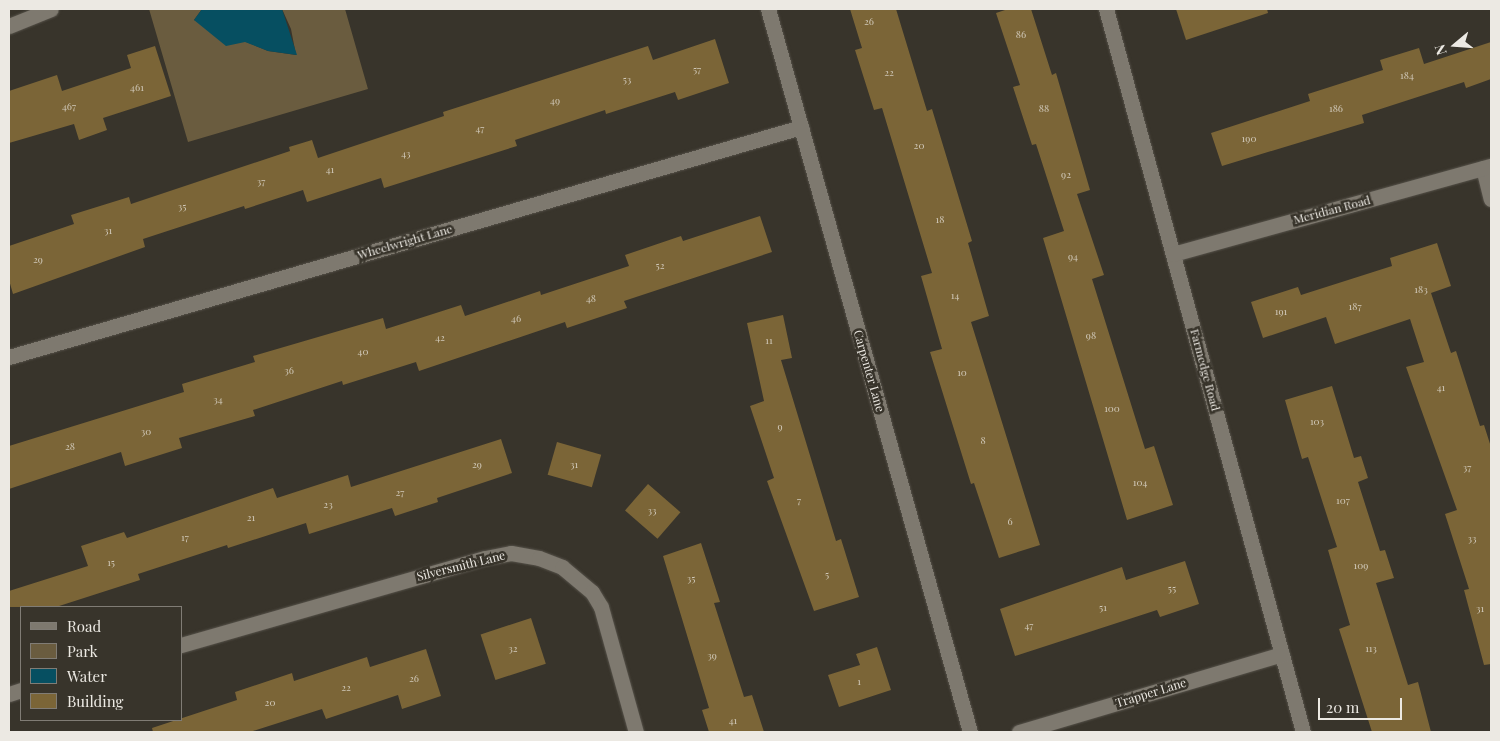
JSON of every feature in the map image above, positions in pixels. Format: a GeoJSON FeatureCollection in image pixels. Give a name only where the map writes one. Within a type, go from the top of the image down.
{"type":"FeatureCollection","features":[{"type":"Feature","properties":{"kind":"street"},"geometry":{"type":"LineString","coordinates":[[9,26],[51,9]]}},
{"type":"Feature","properties":{"kind":"street","name":"Carpenter Lane"},"geometry":{"type":"LineString","coordinates":[[768,9],[970,732]]}},
{"type":"Feature","properties":{"kind":"street","name":"Farmedge Road"},"geometry":{"type":"LineString","coordinates":[[1106,9],[1303,732]]}},
{"type":"Feature","properties":{"kind":"street","name":"Wheelwright Lane"},"geometry":{"type":"LineString","coordinates":[[9,358],[801,127]]}},
{"type":"Feature","properties":{"kind":"street"},"geometry":{"type":"LineString","coordinates":[[1487,167],[1491,199]]}},
{"type":"Feature","properties":{"kind":"street","name":"Meridian Road"},"geometry":{"type":"LineString","coordinates":[[1173,254],[1487,167]]}},
{"type":"Feature","properties":{"kind":"street","name":"Silversmith Lane"},"geometry":{"type":"LineString","coordinates":[[182,645],[485,558],[511,554],[539,558],[562,567],[592,592],[601,607],[636,732]]}},
{"type":"Feature","properties":{"kind":"street","name":"Trapper Lane"},"geometry":{"type":"LineString","coordinates":[[1019,732],[1282,654]]}},
{"type":"Feature","properties":{"kind":"green space"},"geometry":{"type":"Polygon","coordinates":[[[149,9],[202,9],[194,20],[268,51],[296,55],[291,29],[282,9],[345,9],[368,89],[188,142],[149,9]]]}},
{"type":"Feature","properties":{"kind":"water"},"geometry":{"type":"Polygon","coordinates":[[[202,9],[282,9],[297,55],[268,51],[245,42],[226,46],[194,20],[202,9]]]}},
{"type":"Feature","properties":{"kind":"building"},"geometry":{"type":"Polygon","coordinates":[[[850,9],[896,9],[927,111],[932,109],[972,241],[968,243],[989,316],[971,322],[1040,545],[999,558],[974,483],[971,484],[930,352],[942,349],[921,276],[932,273],[882,108],[874,110],[855,50],[862,48],[850,9]]]}},
{"type":"Feature","properties":{"kind":"building"},"geometry":{"type":"Polygon","coordinates":[[[1008,9],[1031,9],[1052,75],[1056,73],[1090,190],[1077,194],[1104,275],[1092,279],[1145,449],[1154,446],[1173,505],[1127,520],[1043,238],[1064,231],[1036,144],[1032,145],[1013,87],[1020,85],[996,13],[1008,9]]]}},
{"type":"Feature","properties":{"kind":"building"},"geometry":{"type":"Polygon","coordinates":[[[1176,9],[1267,9],[1268,13],[1186,40],[1176,9]]]}},
{"type":"Feature","properties":{"kind":"building"},"geometry":{"type":"Polygon","coordinates":[[[715,39],[729,83],[678,100],[675,92],[606,114],[605,110],[515,140],[517,146],[384,188],[381,178],[307,202],[303,190],[245,209],[244,206],[143,239],[145,247],[13,294],[9,280],[9,246],[74,224],[71,215],[129,197],[131,204],[290,151],[289,147],[312,140],[318,158],[444,116],[443,112],[648,46],[653,60],[715,39]]]}},
{"type":"Feature","properties":{"kind":"building"},"geometry":{"type":"Polygon","coordinates":[[[1491,42],[1491,79],[1466,88],[1464,82],[1362,115],[1364,123],[1222,166],[1211,133],[1310,101],[1308,94],[1383,70],[1380,60],[1419,48],[1424,64],[1491,42]]]}},
{"type":"Feature","properties":{"kind":"building"},"geometry":{"type":"Polygon","coordinates":[[[155,46],[171,96],[103,118],[107,130],[79,140],[74,124],[9,143],[9,91],[57,75],[62,91],[131,68],[127,55],[155,46]]]}},
{"type":"Feature","properties":{"kind":"building"},"geometry":{"type":"Polygon","coordinates":[[[760,216],[772,252],[624,301],[627,308],[567,328],[565,322],[419,371],[416,362],[343,385],[342,381],[253,410],[255,416],[179,438],[182,448],[125,466],[121,452],[9,489],[9,446],[184,392],[182,384],[255,362],[253,356],[383,318],[386,329],[461,305],[465,316],[540,291],[541,295],[629,266],[625,255],[681,236],[683,241],[760,216]]]}},
{"type":"Feature","properties":{"kind":"building"},"geometry":{"type":"Polygon","coordinates":[[[1437,243],[1451,286],[1431,293],[1451,353],[1456,351],[1480,426],[1484,425],[1491,447],[1491,664],[1484,665],[1464,590],[1469,589],[1445,514],[1457,510],[1406,367],[1424,362],[1410,319],[1335,344],[1326,317],[1263,338],[1251,302],[1298,287],[1301,295],[1392,266],[1390,258],[1437,243]]]}},
{"type":"Feature","properties":{"kind":"building"},"geometry":{"type":"Polygon","coordinates":[[[783,315],[792,358],[781,360],[836,541],[841,539],[859,597],[814,611],[767,481],[774,478],[750,406],[764,401],[747,323],[783,315]]]}},
{"type":"Feature","properties":{"kind":"building"},"geometry":{"type":"Polygon","coordinates":[[[1332,386],[1354,458],[1361,456],[1368,478],[1358,482],[1380,551],[1385,550],[1394,578],[1376,583],[1408,685],[1418,682],[1431,732],[1372,732],[1339,629],[1350,625],[1328,550],[1337,547],[1308,457],[1302,459],[1285,400],[1332,386]]]}},
{"type":"Feature","properties":{"kind":"building"},"geometry":{"type":"Polygon","coordinates":[[[501,439],[512,473],[437,498],[438,502],[395,516],[392,508],[309,534],[306,523],[228,548],[227,545],[138,574],[140,580],[59,606],[9,607],[9,591],[88,566],[81,546],[124,532],[127,538],[273,488],[277,498],[348,475],[351,487],[501,439]]]}},
{"type":"Feature","properties":{"kind":"building"},"geometry":{"type":"Polygon","coordinates":[[[557,442],[601,455],[592,487],[548,475],[557,442]]]}},
{"type":"Feature","properties":{"kind":"building"},"geometry":{"type":"Polygon","coordinates":[[[648,484],[680,512],[657,539],[625,510],[648,484]]]}},
{"type":"Feature","properties":{"kind":"building"},"geometry":{"type":"Polygon","coordinates":[[[701,543],[720,602],[714,603],[744,697],[752,695],[764,732],[709,732],[702,710],[709,708],[663,556],[701,543]]]}},
{"type":"Feature","properties":{"kind":"building"},"geometry":{"type":"Polygon","coordinates":[[[1185,561],[1199,604],[1160,617],[1157,610],[1015,656],[1000,609],[1122,567],[1126,580],[1185,561]]]}},
{"type":"Feature","properties":{"kind":"building"},"geometry":{"type":"Polygon","coordinates":[[[531,618],[546,664],[495,680],[481,634],[531,618]]]}},
{"type":"Feature","properties":{"kind":"building"},"geometry":{"type":"Polygon","coordinates":[[[877,647],[891,690],[839,707],[828,675],[860,665],[856,654],[877,647]]]}},
{"type":"Feature","properties":{"kind":"building"},"geometry":{"type":"Polygon","coordinates":[[[426,649],[441,696],[402,709],[398,695],[326,719],[322,709],[250,732],[153,732],[152,728],[173,721],[182,721],[182,718],[237,700],[235,692],[292,673],[294,681],[367,657],[370,667],[426,649]]]}}]}
